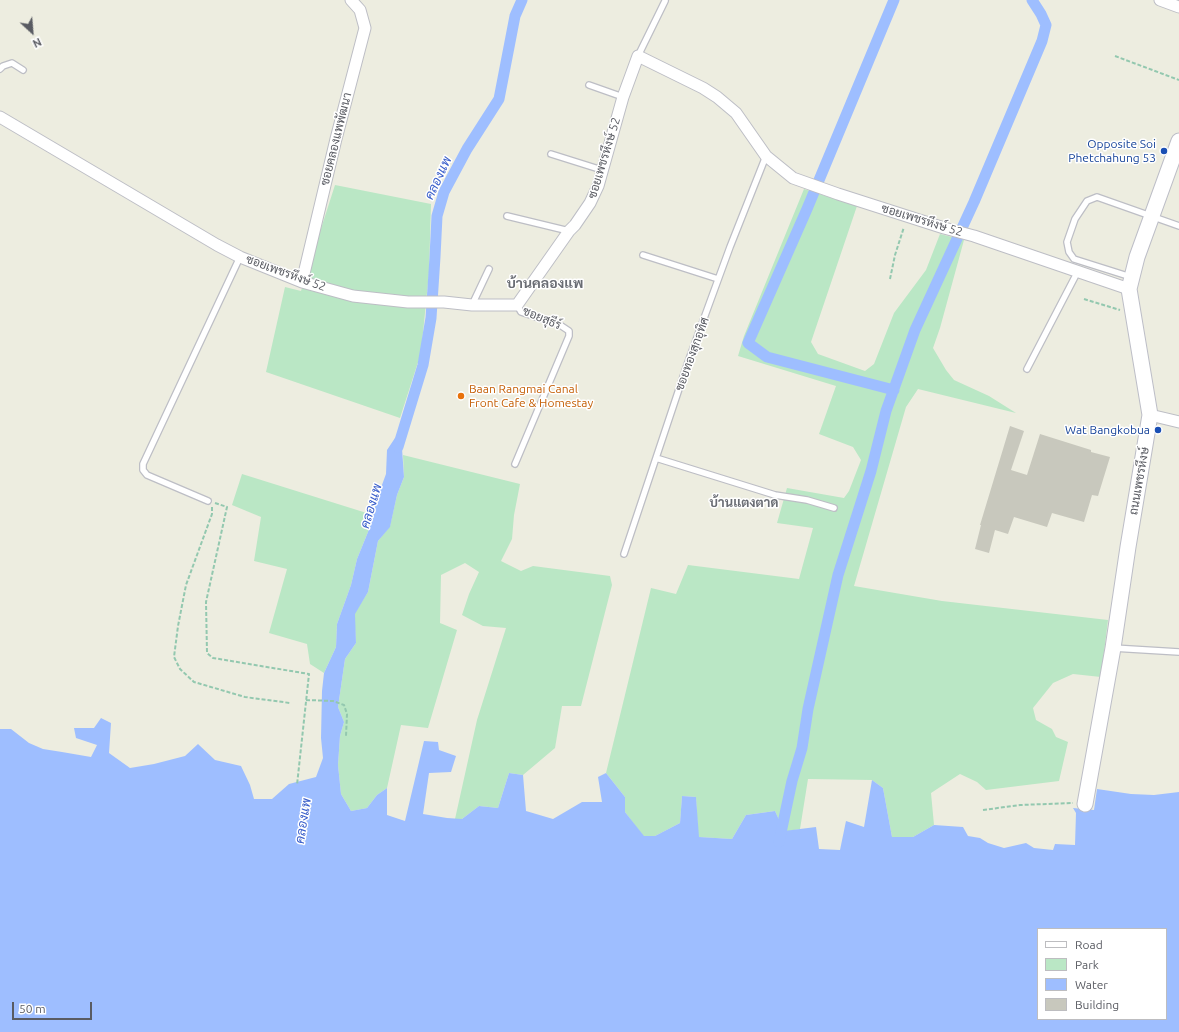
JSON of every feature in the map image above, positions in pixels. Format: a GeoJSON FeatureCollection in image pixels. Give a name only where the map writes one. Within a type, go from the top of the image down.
{"type":"FeatureCollection","features":[{"type":"Feature","properties":{"kind":"main road","name":"ถนนเพชรหึงษ์"},"geometry":{"type":"LineString","coordinates":[[1085,804],[1113,648],[1150,415],[1133,314],[1130,283],[1137,257],[1177,151]]}},
{"type":"Feature","properties":{"kind":"street","name":"ซอยคลองแพพัฒนา"},"geometry":{"type":"LineString","coordinates":[[302,282],[336,139],[365,28],[360,10],[351,0]]}},
{"type":"Feature","properties":{"kind":"street"},"geometry":{"type":"LineString","coordinates":[[1160,0],[1179,7]]}},
{"type":"Feature","properties":{"kind":"street","name":"ซอยเพชรหึงษ์ 52"},"geometry":{"type":"LineString","coordinates":[[0,117],[218,245],[240,257],[302,282],[353,296],[408,302],[444,302],[472,305],[517,305],[590,203],[598,186],[623,97],[638,56],[718,97],[736,113],[766,156],[794,179],[1078,271],[1130,283]]}},
{"type":"Feature","properties":{"kind":"street"},"geometry":{"type":"LineString","coordinates":[[1150,415],[1179,422]]}},
{"type":"Feature","properties":{"kind":"lane"},"geometry":{"type":"LineString","coordinates":[[638,56],[665,1]]}},
{"type":"Feature","properties":{"kind":"lane"},"geometry":{"type":"LineString","coordinates":[[0,69],[3,66],[12,64],[23,70]]}},
{"type":"Feature","properties":{"kind":"lane"},"geometry":{"type":"LineString","coordinates":[[589,85],[623,97]]}},
{"type":"Feature","properties":{"kind":"lane"},"geometry":{"type":"LineString","coordinates":[[551,154],[602,170]]}},
{"type":"Feature","properties":{"kind":"lane","name":"ซอยทองสุกอุทิศ"},"geometry":{"type":"LineString","coordinates":[[624,554],[688,362],[718,279],[766,156]]}},
{"type":"Feature","properties":{"kind":"lane"},"geometry":{"type":"LineString","coordinates":[[1130,283],[1074,259],[1069,252],[1067,242],[1075,219],[1087,201],[1097,197],[1179,226]]}},
{"type":"Feature","properties":{"kind":"lane"},"geometry":{"type":"LineString","coordinates":[[507,216],[569,231]]}},
{"type":"Feature","properties":{"kind":"lane"},"geometry":{"type":"LineString","coordinates":[[643,255],[718,279]]}},
{"type":"Feature","properties":{"kind":"lane"},"geometry":{"type":"LineString","coordinates":[[208,502],[147,475],[143,470],[143,464],[240,257]]}},
{"type":"Feature","properties":{"kind":"lane"},"geometry":{"type":"LineString","coordinates":[[472,305],[489,269]]}},
{"type":"Feature","properties":{"kind":"lane"},"geometry":{"type":"LineString","coordinates":[[1027,369],[1078,271]]}},
{"type":"Feature","properties":{"kind":"lane","name":"ซอยสุธีร์"},"geometry":{"type":"LineString","coordinates":[[515,464],[569,331],[560,325],[521,312],[517,305]]}},
{"type":"Feature","properties":{"kind":"lane"},"geometry":{"type":"LineString","coordinates":[[656,458],[775,495],[807,500],[834,508]]}},
{"type":"Feature","properties":{"kind":"lane"},"geometry":{"type":"LineString","coordinates":[[1113,648],[1179,652]]}},
{"type":"Feature","properties":{"kind":"path"},"geometry":{"type":"LineString","coordinates":[[1115,56],[1179,80]]}},
{"type":"Feature","properties":{"kind":"path"},"geometry":{"type":"LineString","coordinates":[[890,279],[895,255],[908,216]]}},
{"type":"Feature","properties":{"kind":"path"},"geometry":{"type":"LineString","coordinates":[[1084,299],[1133,314]]}},
{"type":"Feature","properties":{"kind":"path"},"geometry":{"type":"LineString","coordinates":[[208,502],[227,507],[206,602],[206,653],[213,658],[309,674],[297,785]]}},
{"type":"Feature","properties":{"kind":"path"},"geometry":{"type":"LineString","coordinates":[[208,502],[212,507],[212,514],[186,585],[174,657],[180,669],[194,682],[245,697],[290,703]]}},
{"type":"Feature","properties":{"kind":"path"},"geometry":{"type":"LineString","coordinates":[[306,700],[333,701],[344,705],[347,714],[346,736]]}},
{"type":"Feature","properties":{"kind":"path"},"geometry":{"type":"LineString","coordinates":[[983,810],[1020,805],[1085,804]]}},
{"type":"Feature","properties":{"kind":"green space"},"geometry":{"type":"Polygon","coordinates":[[[335,185],[431,204],[429,273],[421,353],[400,418],[266,372],[285,287],[301,291],[335,185]]]}},
{"type":"Feature","properties":{"kind":"green space"},"geometry":{"type":"Polygon","coordinates":[[[804,189],[857,206],[811,342],[818,354],[865,371],[874,364],[894,313],[926,270],[940,234],[964,240],[940,328],[933,348],[946,370],[954,380],[989,396],[1016,413],[918,389],[906,407],[854,586],[942,601],[1108,620],[1101,677],[1073,674],[1053,683],[1033,708],[1036,720],[1052,729],[1056,737],[1068,742],[1059,781],[986,790],[977,782],[960,774],[931,793],[934,825],[913,837],[892,837],[883,788],[872,780],[808,779],[800,829],[784,832],[775,811],[746,815],[732,839],[698,837],[696,797],[682,796],[680,823],[655,836],[643,836],[625,812],[625,797],[606,773],[651,588],[676,594],[688,565],[799,579],[813,528],[777,523],[787,488],[844,498],[849,491],[861,460],[853,447],[819,434],[836,386],[738,356],[744,336],[804,189]]]}},
{"type":"Feature","properties":{"kind":"green space"},"geometry":{"type":"Polygon","coordinates":[[[403,455],[520,484],[514,515],[512,539],[501,561],[521,571],[533,566],[610,576],[612,585],[581,706],[562,706],[555,748],[523,775],[509,773],[498,808],[479,806],[462,819],[455,819],[477,720],[506,628],[483,626],[462,615],[469,594],[479,572],[465,563],[441,575],[440,623],[457,630],[428,728],[401,725],[387,788],[377,795],[367,808],[351,811],[341,794],[338,765],[340,736],[344,722],[338,707],[345,659],[356,643],[354,614],[368,592],[378,541],[390,526],[397,495],[404,477],[403,455]]]}},
{"type":"Feature","properties":{"kind":"green space"},"geometry":{"type":"Polygon","coordinates":[[[242,474],[373,515],[357,559],[351,585],[337,624],[336,647],[324,673],[310,664],[307,644],[269,633],[287,569],[254,561],[261,517],[232,505],[242,474]]]}},
{"type":"Feature","properties":{"kind":"water"},"geometry":{"type":"Polygon","coordinates":[[[401,434],[404,477],[397,495],[390,527],[378,541],[368,592],[355,614],[356,643],[345,659],[338,707],[344,722],[340,736],[338,765],[341,794],[351,811],[367,808],[377,795],[387,788],[387,815],[405,821],[424,741],[438,742],[439,750],[456,756],[451,772],[429,773],[423,814],[462,819],[479,806],[498,808],[509,773],[523,775],[526,811],[553,819],[582,802],[602,802],[598,777],[606,773],[625,797],[625,812],[644,836],[655,836],[680,823],[682,796],[696,797],[699,837],[732,839],[746,815],[775,811],[784,831],[816,827],[819,849],[840,850],[846,821],[864,827],[872,780],[883,788],[892,837],[913,837],[934,825],[963,827],[968,836],[980,838],[988,843],[1004,848],[1026,843],[1034,848],[1053,850],[1055,844],[1075,845],[1076,813],[1073,808],[1094,810],[1097,789],[1131,794],[1154,795],[1179,792],[1179,1032],[0,1032],[0,729],[11,729],[29,743],[43,749],[91,757],[97,745],[76,738],[74,728],[94,728],[101,718],[111,723],[109,753],[130,768],[154,764],[185,756],[198,744],[215,760],[241,766],[250,785],[254,799],[272,799],[289,784],[316,777],[323,758],[321,738],[324,673],[336,647],[337,624],[386,474],[387,450],[395,438],[401,434]]]}},
{"type":"Feature","properties":{"kind":"building"},"geometry":{"type":"Polygon","coordinates":[[[1010,426],[1024,431],[1011,470],[1027,475],[1040,434],[1110,457],[1098,496],[1092,495],[1084,522],[1052,513],[1047,527],[1014,517],[1008,534],[995,530],[989,553],[975,549],[980,525],[1010,426]]]}},
{"type":"Feature","properties":{"kind":"waterway","name":"คลองแพ"},"geometry":{"type":"LineString","coordinates":[[398,447],[423,365],[431,318],[437,216],[444,192],[467,149],[499,99],[515,16],[522,0]]}},
{"type":"Feature","properties":{"kind":"waterway"},"geometry":{"type":"LineString","coordinates":[[894,0],[807,209],[748,343],[767,357],[894,390]]}},
{"type":"Feature","properties":{"kind":"waterway"},"geometry":{"type":"LineString","coordinates":[[779,842],[792,781],[802,748],[808,709],[838,575],[871,471],[886,411],[915,330],[974,202],[1042,41],[1046,25],[1032,0]]}},
{"type":"Feature","properties":{"kind":"place","name":"Opposite Soi Phetchahung 53"},"geometry":{"type":"Point","coordinates":[1164,151]}},
{"type":"Feature","properties":{"kind":"place","name":"Baan Rangmai Canal Front Cafe & Homestay"},"geometry":{"type":"Point","coordinates":[461,396]}},
{"type":"Feature","properties":{"kind":"place","name":"Wat Bangkobua"},"geometry":{"type":"Point","coordinates":[1158,430]}},
{"type":"Feature","properties":{"kind":"district","name":"บ้านคลองแพ"},"geometry":{"type":"Point","coordinates":[545,283]}},
{"type":"Feature","properties":{"kind":"district","name":"บ้านแตงตาด"},"geometry":{"type":"Point","coordinates":[744,503]}}]}
